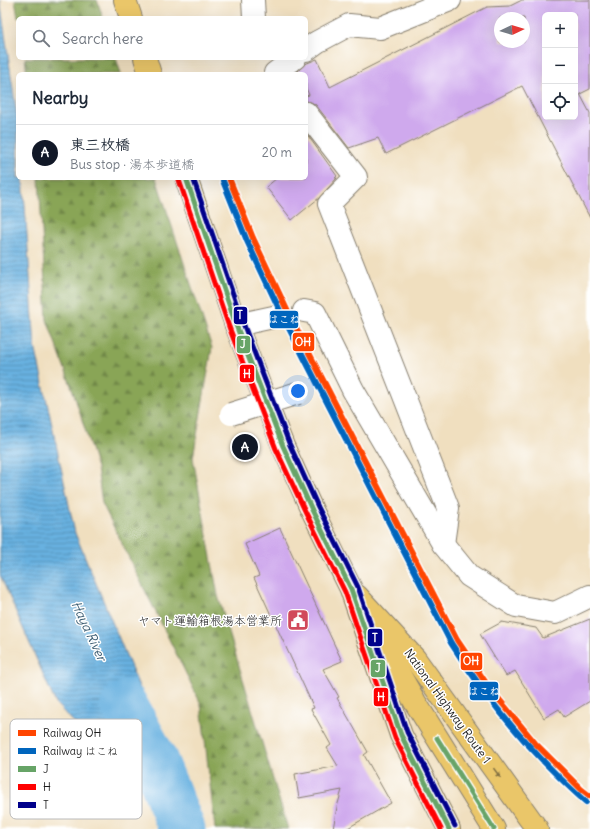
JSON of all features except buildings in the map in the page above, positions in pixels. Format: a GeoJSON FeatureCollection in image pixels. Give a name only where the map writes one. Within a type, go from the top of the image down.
{"type":"FeatureCollection","features":[{"type":"Feature","properties":{"kind":"highway"},"geometry":{"type":"LineString","coordinates":[[125,0],[130,16]]}},
{"type":"Feature","properties":{"kind":"highway"},"geometry":{"type":"LineString","coordinates":[[146,60],[149,72]]}},
{"type":"Feature","properties":{"kind":"highway","name":"National Highway Route 1"},"geometry":{"type":"LineString","coordinates":[[187,180],[236,324],[283,446],[312,510],[351,589],[401,735],[450,829]]}},
{"type":"Feature","properties":{"kind":"highway"},"geometry":{"type":"LineString","coordinates":[[351,589],[415,702],[494,829]]}},
{"type":"Feature","properties":{"kind":"highway","name":"National Highway Route 1"},"geometry":{"type":"LineString","coordinates":[[351,589],[415,659],[537,829]]}},
{"type":"Feature","properties":{"kind":"street"},"geometry":{"type":"LineString","coordinates":[[253,0],[254,16]]}},
{"type":"Feature","properties":{"kind":"street"},"geometry":{"type":"LineString","coordinates":[[308,49],[349,25],[380,28],[450,0]]}},
{"type":"Feature","properties":{"kind":"street"},"geometry":{"type":"LineString","coordinates":[[273,68],[291,60]]}},
{"type":"Feature","properties":{"kind":"street"},"geometry":{"type":"LineString","coordinates":[[308,116],[356,177],[329,204],[448,508],[443,544]]}},
{"type":"Feature","properties":{"kind":"street"},"geometry":{"type":"LineString","coordinates":[[304,310],[315,313],[353,390],[443,544],[469,576],[516,606],[555,613],[590,596]]}},
{"type":"Feature","properties":{"kind":"street"},"geometry":{"type":"LineString","coordinates":[[236,324],[278,316]]}},
{"type":"Feature","properties":{"kind":"street"},"geometry":{"type":"LineString","coordinates":[[231,414],[298,393]]}},
{"type":"Feature","properties":{"kind":"green space"},"geometry":{"type":"Polygon","coordinates":[[[15,0],[97,0],[102,16],[18,16],[15,0]]]}},
{"type":"Feature","properties":{"kind":"green space"},"geometry":{"type":"Polygon","coordinates":[[[25,60],[117,60],[120,72],[27,72],[25,60]]]}},
{"type":"Feature","properties":{"kind":"green space"},"geometry":{"type":"Polygon","coordinates":[[[39,180],[157,180],[212,348],[193,458],[218,596],[288,829],[215,829],[201,704],[102,503],[97,468],[73,391],[47,320],[39,180]]]}},
{"type":"Feature","properties":{"kind":"water"},"geometry":{"type":"Polygon","coordinates":[[[0,0],[16,109],[16,180],[23,180],[35,346],[75,533],[156,727],[155,762],[142,761],[142,719],[71,719],[56,704],[0,575],[0,0]]]}},
{"type":"Feature","properties":{"kind":"waterway","name":"Haya River"},"geometry":{"type":"LineString","coordinates":[[124,705],[132,719]]}},
{"type":"Feature","properties":{"kind":"waterway","name":"Haya River"},"geometry":{"type":"LineString","coordinates":[[142,738],[155,762],[182,829]]}},
{"type":"Feature","properties":{"kind":"rail line","name":"OH"},"geometry":{"type":"LineString","coordinates":[[230,180],[253,238],[288,312],[457,640],[488,686],[535,743],[581,789],[590,796]]}},
{"type":"Feature","properties":{"kind":"rail line","name":"はこね"},"geometry":{"type":"LineString","coordinates":[[223,181],[247,241],[282,315],[451,643],[474,677],[511,725],[538,756],[586,802]]}},
{"type":"Feature","properties":{"kind":"transit line","name":"H"},"geometry":{"type":"LineString","coordinates":[[179,180],[229,327],[276,449],[345,592],[395,738],[441,829]]}},
{"type":"Feature","properties":{"kind":"transit line","name":"J"},"geometry":{"type":"LineString","coordinates":[[187,180],[236,325],[283,446],[312,510],[351,589],[401,735],[449,829]]}},
{"type":"Feature","properties":{"kind":"transit line","name":"T"},"geometry":{"type":"LineString","coordinates":[[194,180],[243,323],[289,443],[318,507],[358,587],[407,732],[455,826]]}},
{"type":"Feature","properties":{"kind":"transit line","name":"J"},"geometry":{"type":"LineString","coordinates":[[437,738],[494,829]]}},
{"type":"Feature","properties":{"kind":"place","name":"東三枚橋"},"geometry":{"type":"Point","coordinates":[245,447]}},
{"type":"Feature","properties":{"kind":"place","name":"ヤマト運輸箱根湯本営業所"},"geometry":{"type":"Point","coordinates":[298,620]}}]}
